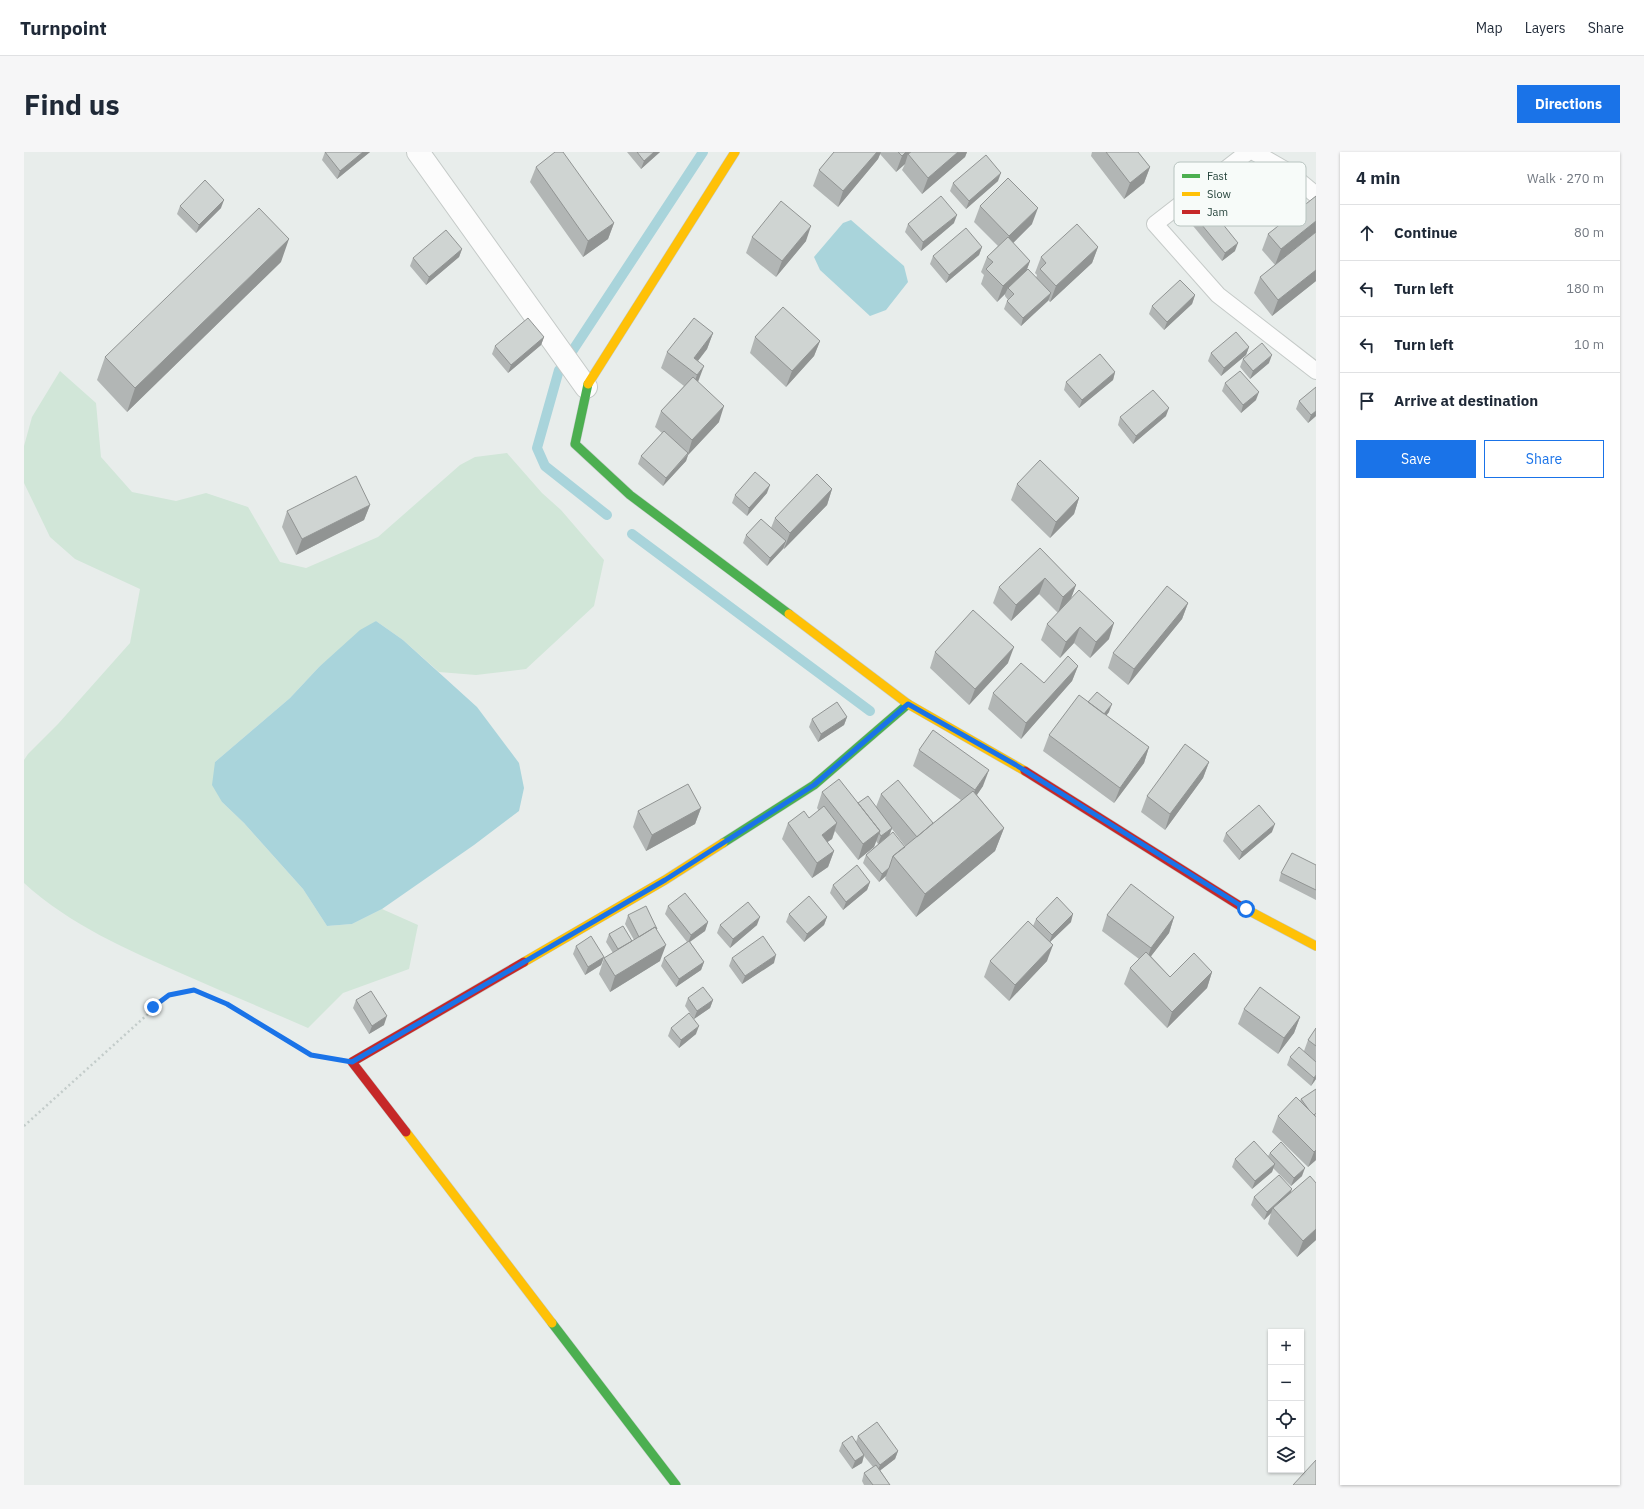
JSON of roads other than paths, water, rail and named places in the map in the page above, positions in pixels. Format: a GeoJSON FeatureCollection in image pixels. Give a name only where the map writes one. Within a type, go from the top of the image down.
{"type":"FeatureCollection","features":[{"type":"Feature","properties":{"kind":"street"},"geometry":{"type":"LineString","coordinates":[[418,152],[586,387]]}},
{"type":"Feature","properties":{"kind":"street"},"geometry":{"type":"LineString","coordinates":[[735,152],[586,387],[575,444],[630,495],[908,704],[1016,765],[1246,909],[1316,946]]}},
{"type":"Feature","properties":{"kind":"street"},"geometry":{"type":"LineString","coordinates":[[676,1485],[352,1062],[665,880],[814,785],[908,704]]}},
{"type":"Feature","properties":{"kind":"lane"},"geometry":{"type":"LineString","coordinates":[[1235,162],[1248,152]]}},
{"type":"Feature","properties":{"kind":"lane"},"geometry":{"type":"LineString","coordinates":[[1254,152],[1271,162]]}},
{"type":"Feature","properties":{"kind":"lane"},"geometry":{"type":"LineString","coordinates":[[1306,187],[1316,195]]}},
{"type":"Feature","properties":{"kind":"lane"},"geometry":{"type":"LineString","coordinates":[[1174,209],[1155,224],[1218,295],[1316,371]]}},
{"type":"Feature","properties":{"kind":"water"},"geometry":{"type":"Polygon","coordinates":[[[851,220],[904,266],[908,282],[886,310],[870,316],[820,270],[814,257],[843,223],[851,220]]]}},
{"type":"Feature","properties":{"kind":"water"},"geometry":{"type":"Polygon","coordinates":[[[376,621],[403,640],[477,707],[519,763],[524,788],[519,811],[474,845],[382,909],[352,924],[327,926],[303,889],[244,823],[222,802],[212,785],[215,762],[290,698],[319,667],[360,630],[376,621]]]}},
{"type":"Feature","properties":{"kind":"waterway"},"geometry":{"type":"LineString","coordinates":[[573,350],[703,152]]}},
{"type":"Feature","properties":{"kind":"waterway"},"geometry":{"type":"LineString","coordinates":[[559,370],[537,448],[545,466],[607,515]]}},
{"type":"Feature","properties":{"kind":"waterway"},"geometry":{"type":"LineString","coordinates":[[632,534],[870,711]]}}]}
